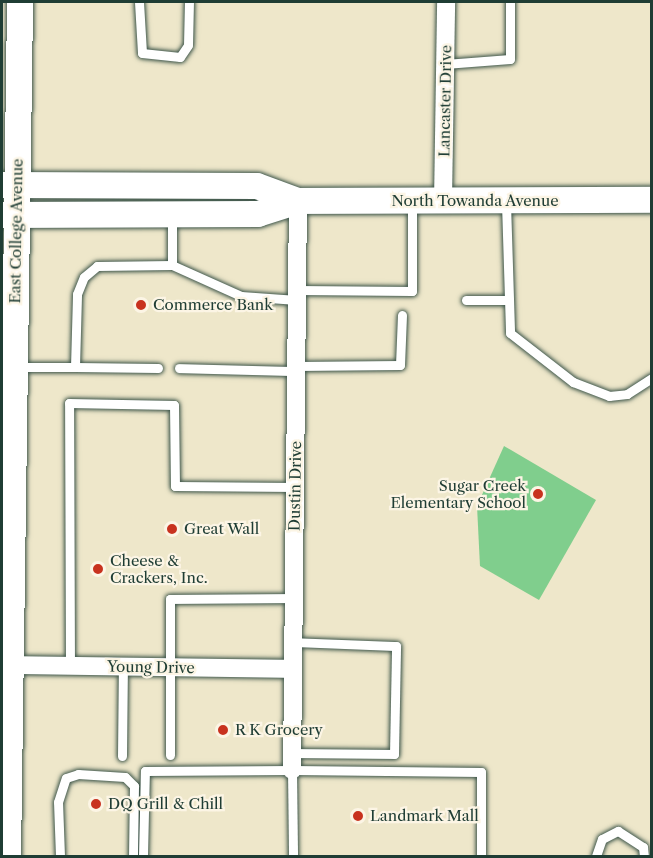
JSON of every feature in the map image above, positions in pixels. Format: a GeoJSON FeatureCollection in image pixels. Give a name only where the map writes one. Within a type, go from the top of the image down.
{"type":"FeatureCollection","features":[{"type":"Feature","properties":{"kind":"main road","name":"East College Avenue"},"geometry":{"type":"LineString","coordinates":[[8,856],[4,665],[15,367],[9,214],[20,2]]}},
{"type":"Feature","properties":{"kind":"main road","name":"North Towanda Avenue"},"geometry":{"type":"LineString","coordinates":[[10,185],[257,186],[298,201]]}},
{"type":"Feature","properties":{"kind":"main road","name":"North Towanda Avenue"},"geometry":{"type":"LineString","coordinates":[[9,214],[258,214],[298,201],[651,200]]}},
{"type":"Feature","properties":{"kind":"street","name":"Lancaster Drive"},"geometry":{"type":"LineString","coordinates":[[443,201],[446,2]]}},
{"type":"Feature","properties":{"kind":"street","name":"Dustin Drive"},"geometry":{"type":"LineString","coordinates":[[292,762],[298,201]]}},
{"type":"Feature","properties":{"kind":"street","name":"Young Drive"},"geometry":{"type":"LineString","coordinates":[[4,665],[292,669]]}},
{"type":"Feature","properties":{"kind":"lane"},"geometry":{"type":"LineString","coordinates":[[139,2],[142,52],[180,57],[188,45],[189,2]]}},
{"type":"Feature","properties":{"kind":"lane"},"geometry":{"type":"LineString","coordinates":[[446,64],[510,59],[510,2]]}},
{"type":"Feature","properties":{"kind":"lane"},"geometry":{"type":"LineString","coordinates":[[75,367],[77,294],[84,277],[97,266],[172,265],[241,296],[412,291],[412,201]]}},
{"type":"Feature","properties":{"kind":"lane"},"geometry":{"type":"LineString","coordinates":[[506,201],[510,333],[573,382],[609,396],[627,394],[651,378]]}},
{"type":"Feature","properties":{"kind":"lane"},"geometry":{"type":"LineString","coordinates":[[172,214],[172,265]]}},
{"type":"Feature","properties":{"kind":"lane"},"geometry":{"type":"LineString","coordinates":[[466,300],[509,300]]}},
{"type":"Feature","properties":{"kind":"lane"},"geometry":{"type":"LineString","coordinates":[[179,368],[296,369],[400,365],[402,315]]}},
{"type":"Feature","properties":{"kind":"lane"},"geometry":{"type":"LineString","coordinates":[[15,367],[158,368]]}},
{"type":"Feature","properties":{"kind":"lane"},"geometry":{"type":"LineString","coordinates":[[70,666],[69,404],[174,405],[176,486],[295,487]]}},
{"type":"Feature","properties":{"kind":"lane"},"geometry":{"type":"LineString","coordinates":[[170,755],[170,598],[293,598]]}},
{"type":"Feature","properties":{"kind":"lane"},"geometry":{"type":"LineString","coordinates":[[143,856],[145,771],[394,754],[396,646],[293,642]]}},
{"type":"Feature","properties":{"kind":"lane"},"geometry":{"type":"LineString","coordinates":[[122,756],[123,666]]}},
{"type":"Feature","properties":{"kind":"lane"},"geometry":{"type":"LineString","coordinates":[[292,762],[294,856]]}},
{"type":"Feature","properties":{"kind":"lane"},"geometry":{"type":"LineString","coordinates":[[292,762],[481,772],[481,856]]}},
{"type":"Feature","properties":{"kind":"lane"},"geometry":{"type":"LineString","coordinates":[[60,856],[58,802],[66,777],[78,774],[125,777],[134,786],[133,856]]}},
{"type":"Feature","properties":{"kind":"lane"},"geometry":{"type":"LineString","coordinates":[[597,856],[602,839],[618,831],[643,847],[644,856]]}},
{"type":"Feature","properties":{"kind":"green space"},"geometry":{"type":"Polygon","coordinates":[[[504,446],[596,500],[539,600],[480,566],[477,506],[504,446]]]}},
{"type":"Feature","properties":{"kind":"place","name":"Commerce Bank"},"geometry":{"type":"Point","coordinates":[141,305]}},
{"type":"Feature","properties":{"kind":"place","name":"Sugar Creek Elementary School"},"geometry":{"type":"Point","coordinates":[538,494]}},
{"type":"Feature","properties":{"kind":"place","name":"Great Wall"},"geometry":{"type":"Point","coordinates":[172,529]}},
{"type":"Feature","properties":{"kind":"place","name":"Cheese & Crackers, Inc."},"geometry":{"type":"Point","coordinates":[98,569]}},
{"type":"Feature","properties":{"kind":"place","name":"R K Grocery"},"geometry":{"type":"Point","coordinates":[223,730]}},
{"type":"Feature","properties":{"kind":"place","name":"DQ Grill & Chill"},"geometry":{"type":"Point","coordinates":[96,804]}},
{"type":"Feature","properties":{"kind":"place","name":"Landmark Mall"},"geometry":{"type":"Point","coordinates":[358,816]}}]}
